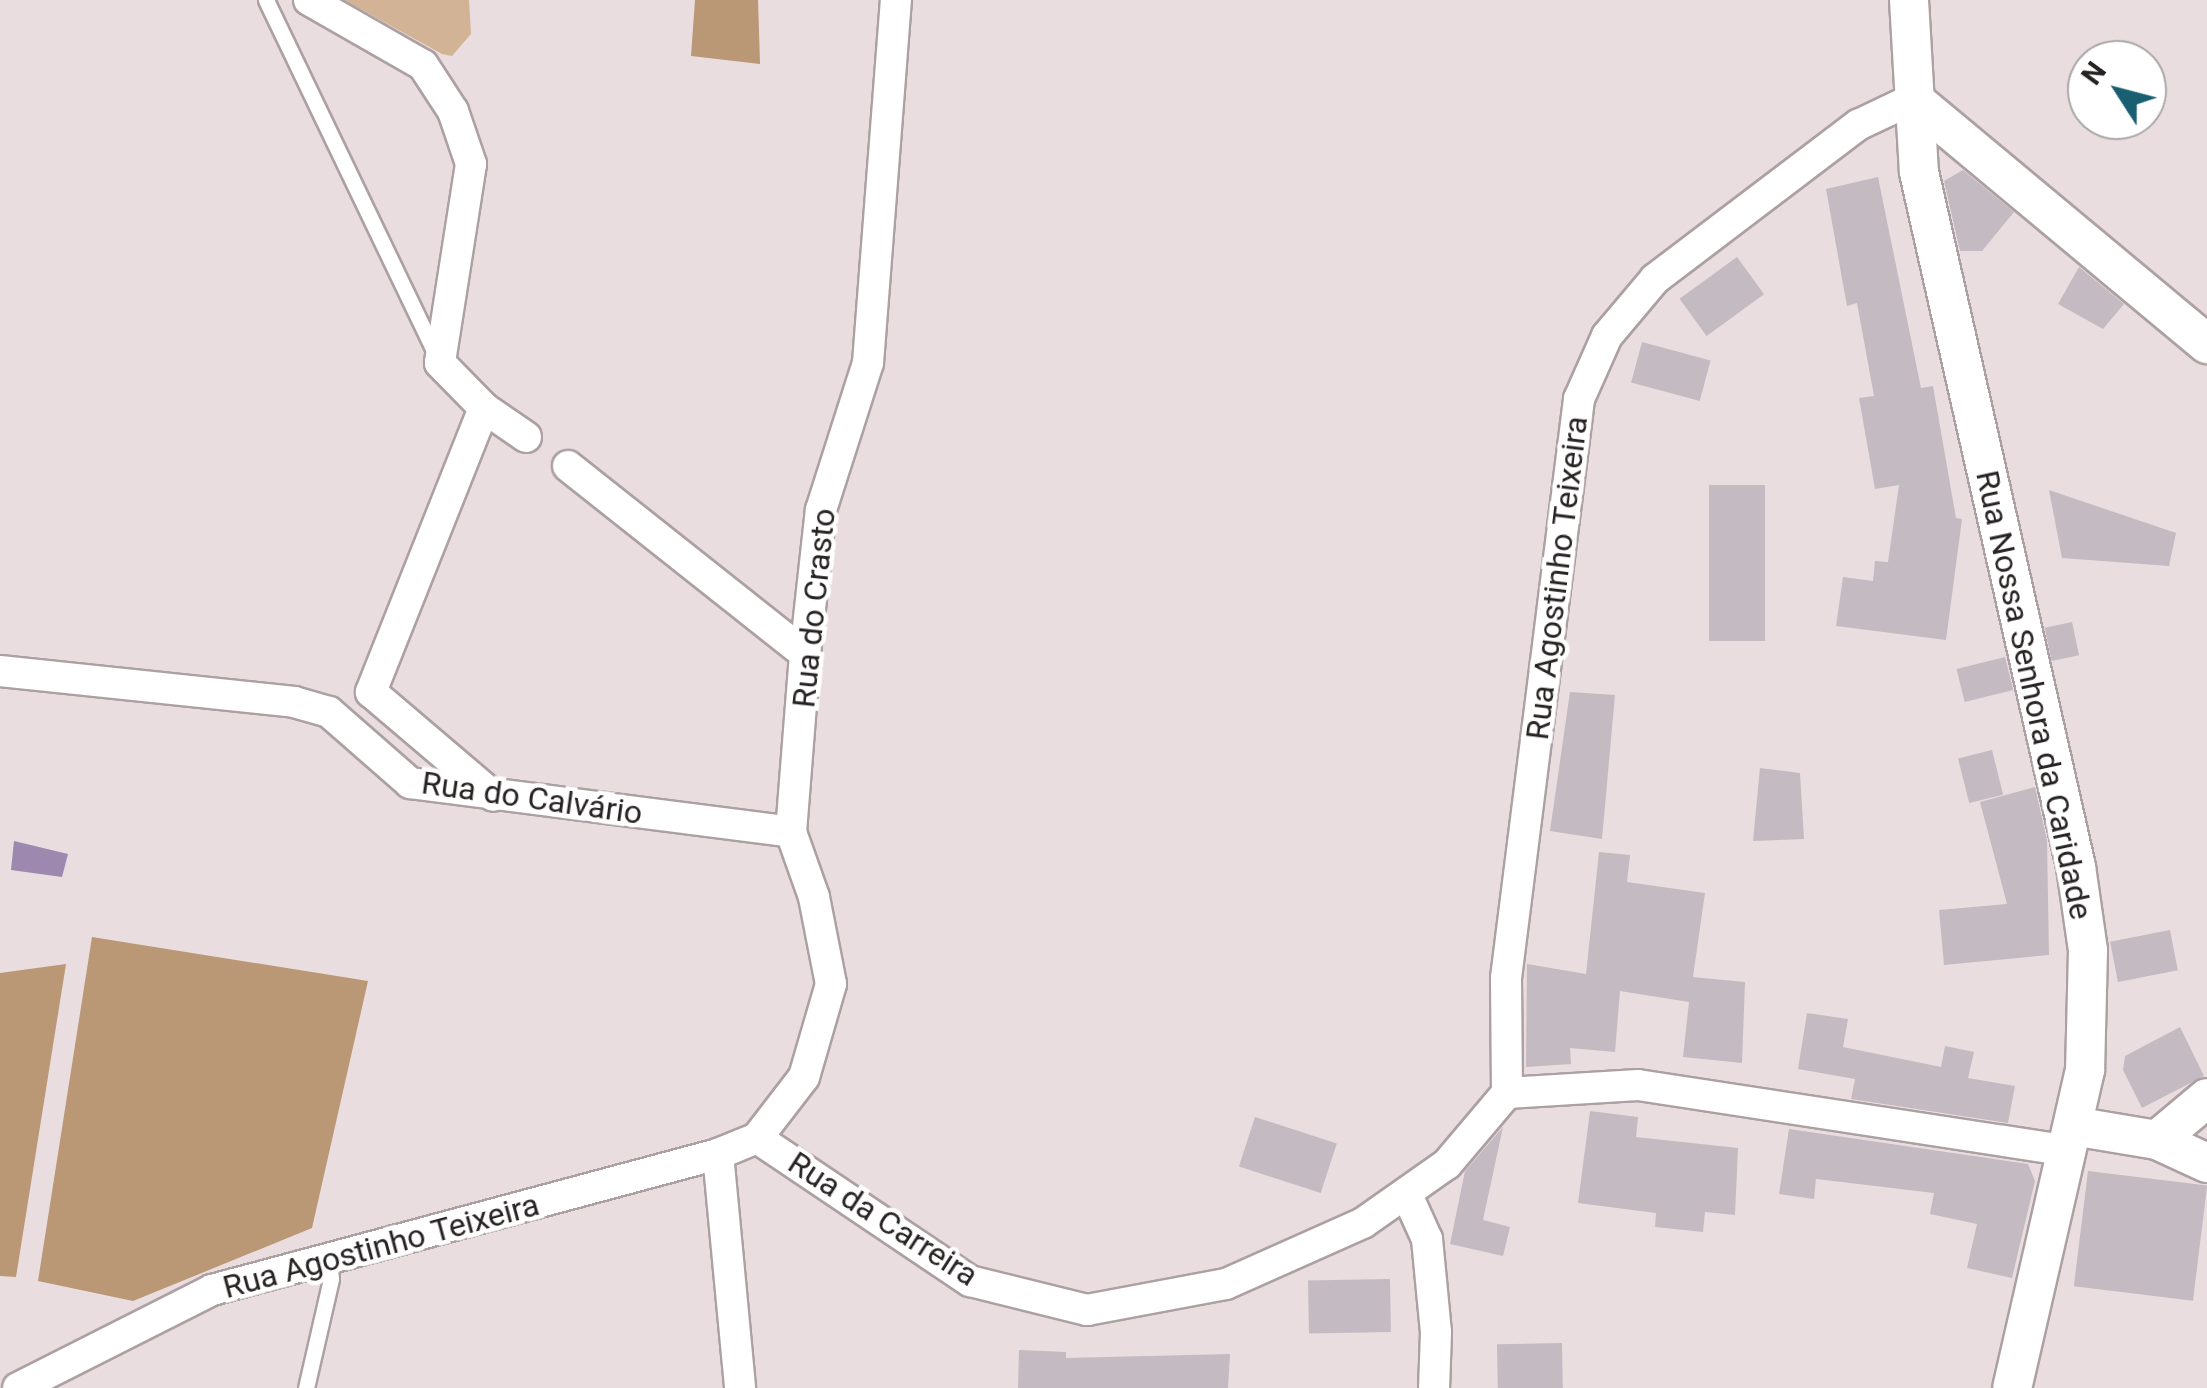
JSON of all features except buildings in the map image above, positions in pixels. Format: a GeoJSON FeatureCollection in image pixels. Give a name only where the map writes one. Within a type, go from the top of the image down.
{"type":"FeatureCollection","features":[{"type":"Feature","properties":{"kind":"street"},"geometry":{"type":"LineString","coordinates":[[309,0],[423,66],[452,111],[471,164],[440,362],[484,408],[526,437]]}},
{"type":"Feature","properties":{"kind":"street","name":"Rua do Crasto"},"geometry":{"type":"LineString","coordinates":[[757,1138],[804,1077],[830,984],[814,897],[791,832],[821,510],[868,363],[896,0]]}},
{"type":"Feature","properties":{"kind":"street","name":"Rua Nossa Senhora da Caridade"},"geometry":{"type":"LineString","coordinates":[[1909,0],[1919,172],[2076,867],[2088,950],[2085,1070],[2012,1388]]}},
{"type":"Feature","properties":{"kind":"street"},"geometry":{"type":"LineString","coordinates":[[1912,99],[2207,344]]}},
{"type":"Feature","properties":{"kind":"street","name":"Rua Agostinho Teixeira"},"geometry":{"type":"LineString","coordinates":[[1507,1093],[1506,978],[1580,399],[1607,336],[1655,279],[1858,125],[1912,99]]}},
{"type":"Feature","properties":{"kind":"street"},"geometry":{"type":"LineString","coordinates":[[484,408],[371,692],[494,797]]}},
{"type":"Feature","properties":{"kind":"street"},"geometry":{"type":"LineString","coordinates":[[568,466],[805,654]]}},
{"type":"Feature","properties":{"kind":"street","name":"Rua do Calvário"},"geometry":{"type":"LineString","coordinates":[[0,670],[294,702],[329,712],[410,783],[494,797],[791,832]]}},
{"type":"Feature","properties":{"kind":"street"},"geometry":{"type":"LineString","coordinates":[[1507,1093],[1638,1085],[2072,1138],[2157,1140],[2207,1163]]}},
{"type":"Feature","properties":{"kind":"street","name":"Rua da Carreira"},"geometry":{"type":"LineString","coordinates":[[757,1138],[970,1281],[1087,1310],[1226,1284],[1408,1197],[1447,1164],[1507,1093]]}},
{"type":"Feature","properties":{"kind":"street"},"geometry":{"type":"LineString","coordinates":[[2157,1140],[2207,1098]]}},
{"type":"Feature","properties":{"kind":"street","name":"Rua Agostinho Teixeira"},"geometry":{"type":"LineString","coordinates":[[18,1388],[212,1290],[328,1254],[718,1154],[757,1138]]}},
{"type":"Feature","properties":{"kind":"street"},"geometry":{"type":"LineString","coordinates":[[718,1154],[740,1388]]}},
{"type":"Feature","properties":{"kind":"street"},"geometry":{"type":"LineString","coordinates":[[1408,1197],[1427,1239],[1436,1332],[1434,1388]]}},
{"type":"Feature","properties":{"kind":"lane"},"geometry":{"type":"LineString","coordinates":[[266,0],[440,362]]}},
{"type":"Feature","properties":{"kind":"lane"},"geometry":{"type":"LineString","coordinates":[[306,1388],[331,1279],[328,1254]]}},
{"type":"Feature","properties":{"kind":"shaded area"},"geometry":{"type":"Polygon","coordinates":[[[344,0],[469,0],[471,34],[452,56],[442,54],[344,0]]]}},
{"type":"Feature","properties":{"kind":"shaded area"},"geometry":{"type":"Polygon","coordinates":[[[695,0],[758,0],[760,64],[691,56],[695,0]]]}},
{"type":"Feature","properties":{"kind":"shaded area"},"geometry":{"type":"Polygon","coordinates":[[[14,841],[68,854],[62,877],[11,870],[14,841]]]}},
{"type":"Feature","properties":{"kind":"shaded area"},"geometry":{"type":"Polygon","coordinates":[[[92,937],[368,981],[312,1228],[133,1301],[38,1281],[92,937]]]}},
{"type":"Feature","properties":{"kind":"shaded area"},"geometry":{"type":"Polygon","coordinates":[[[66,964],[16,1277],[0,1276],[0,973],[66,964]]]}}]}
